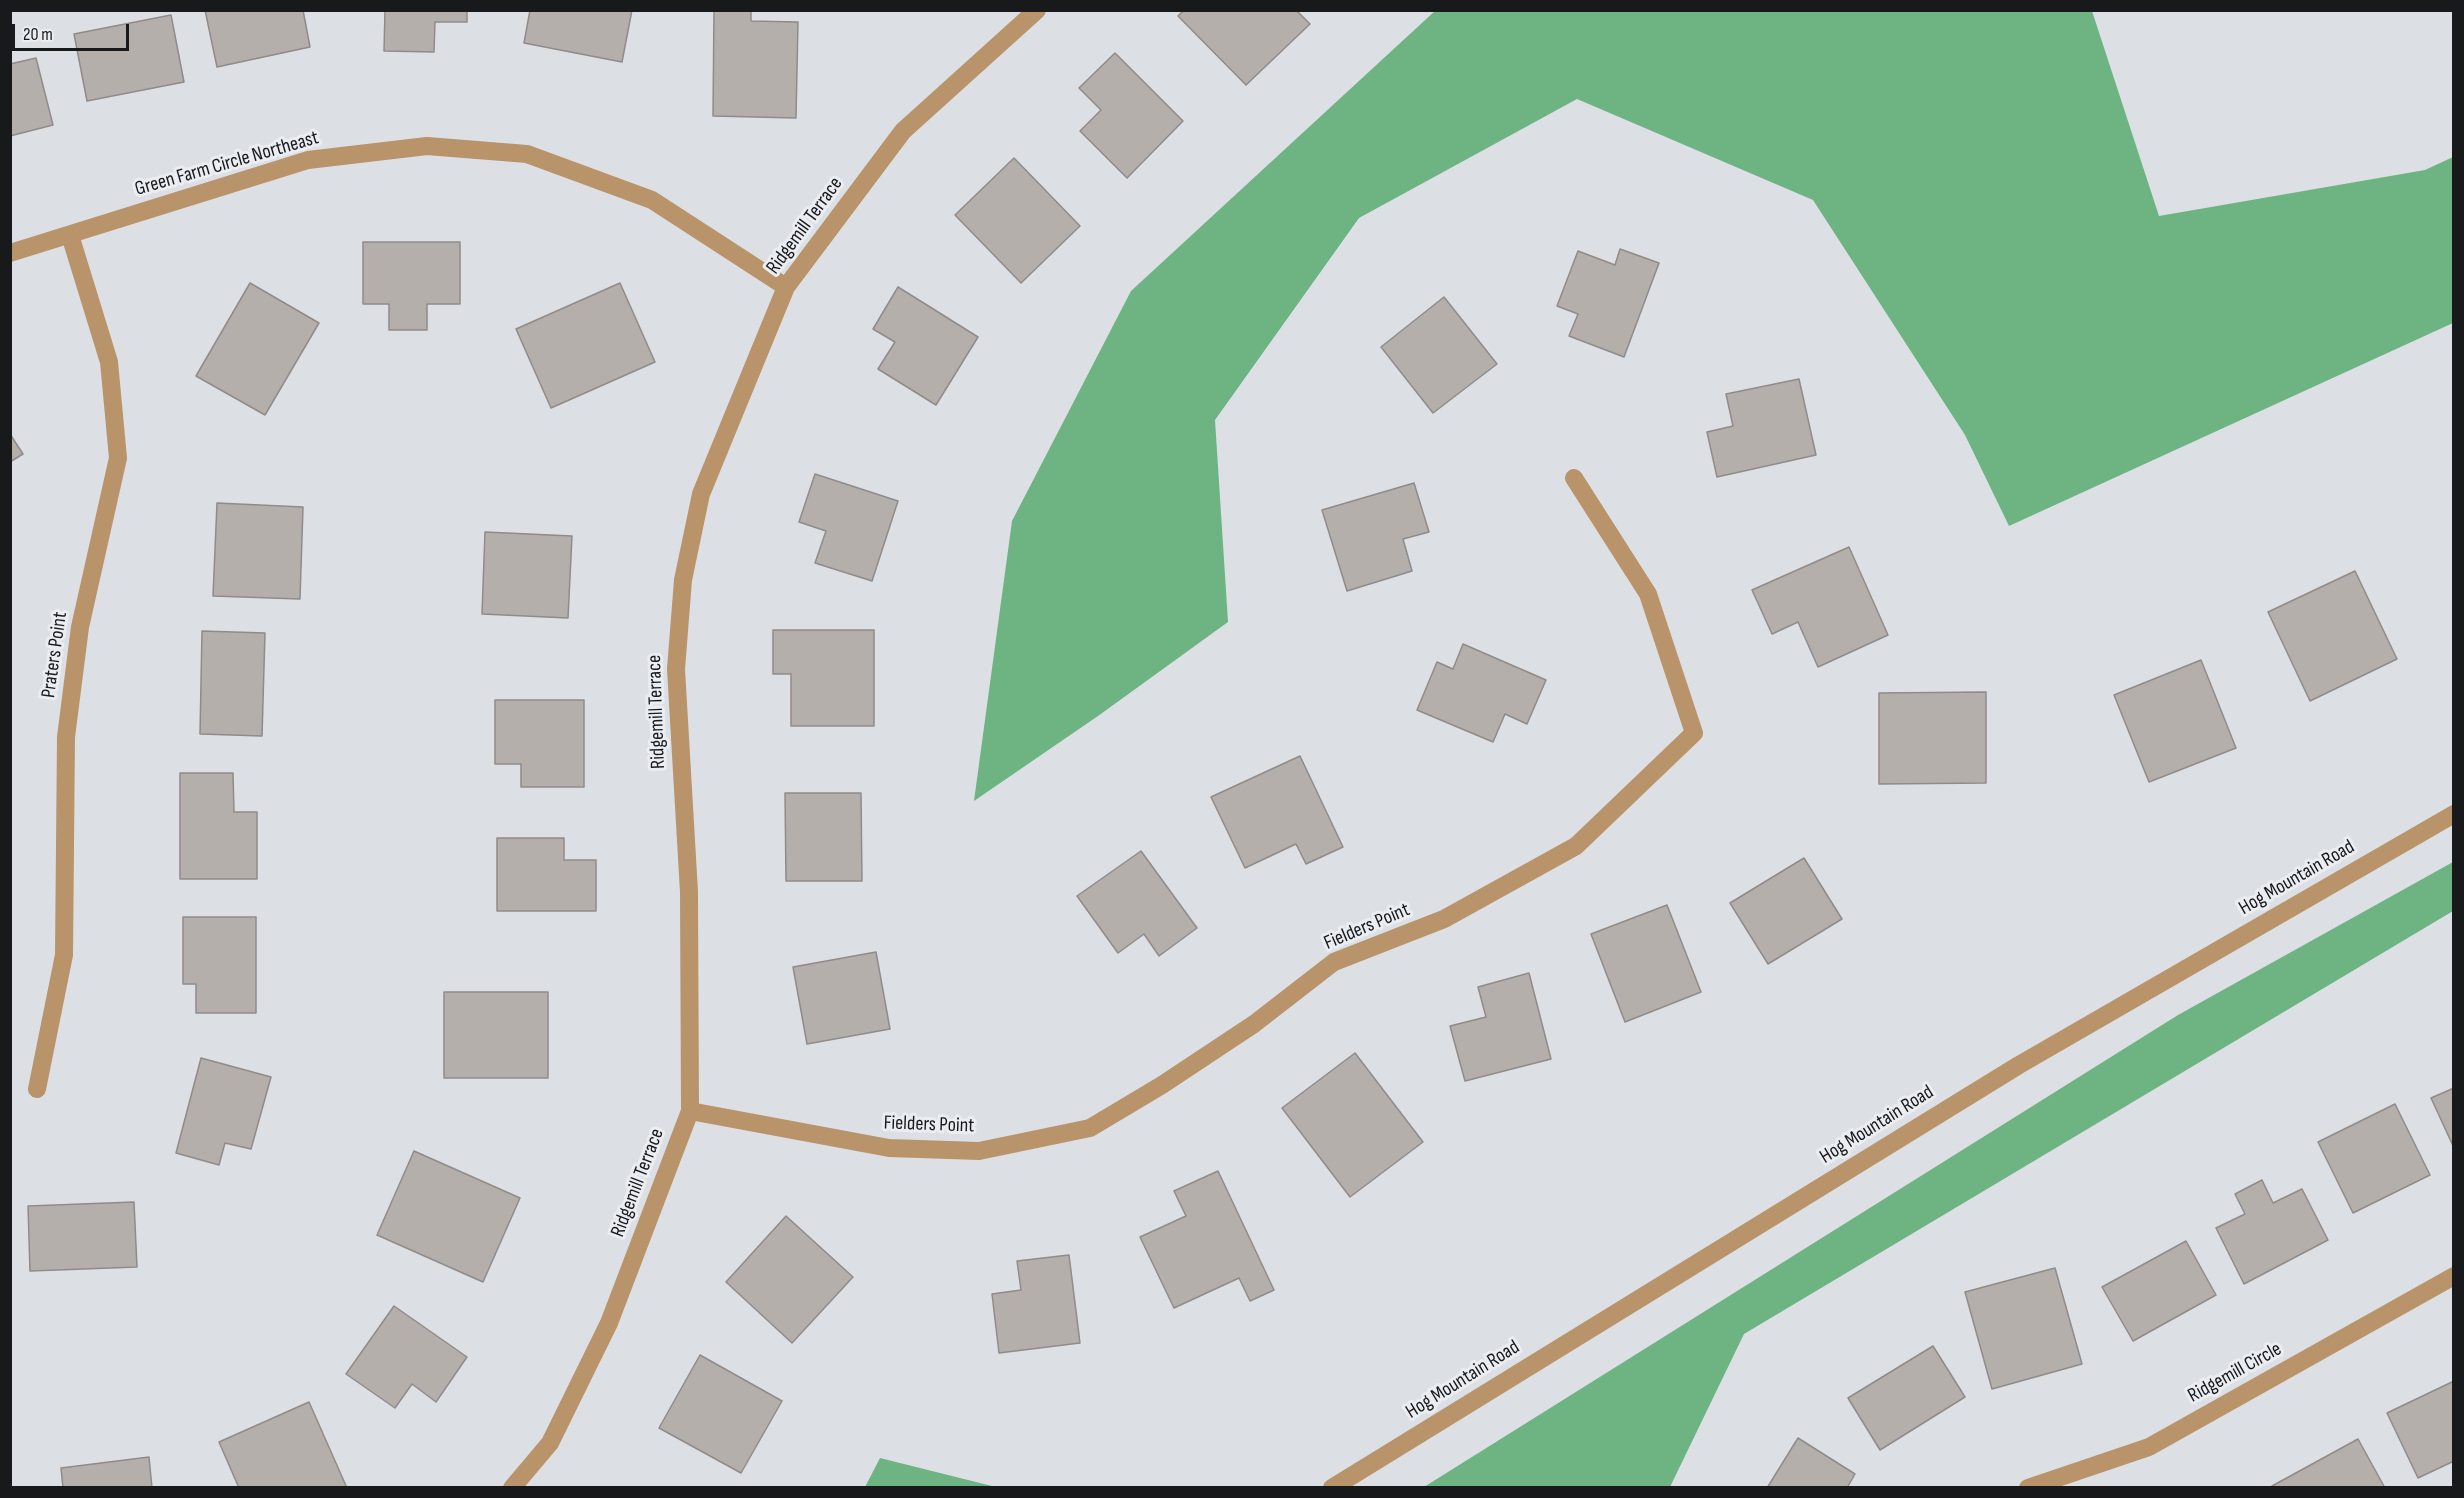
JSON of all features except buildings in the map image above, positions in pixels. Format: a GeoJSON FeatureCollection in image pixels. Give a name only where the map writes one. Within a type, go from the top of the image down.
{"type":"FeatureCollection","features":[{"type":"Feature","properties":{"kind":"street","name":"Ridgemill Terrace"},"geometry":{"type":"LineString","coordinates":[[512,1488],[550,1443],[609,1323],[690,1111],[689,892],[676,669],[683,580],[701,494],[786,287],[903,131],[1037,10]]}},
{"type":"Feature","properties":{"kind":"street","name":"Green Farm Circle Northeast"},"geometry":{"type":"LineString","coordinates":[[10,254],[308,160],[427,146],[527,154],[652,200],[786,287]]}},
{"type":"Feature","properties":{"kind":"street","name":"Praters Point"},"geometry":{"type":"LineString","coordinates":[[37,1089],[64,955],[66,736],[80,627],[118,458],[109,362],[70,234]]}},
{"type":"Feature","properties":{"kind":"street","name":"Fielders Point"},"geometry":{"type":"LineString","coordinates":[[690,1111],[889,1148],[979,1151],[1090,1128],[1162,1085],[1254,1024],[1334,962],[1444,919],[1576,846],[1694,733],[1648,594],[1574,478]]}},
{"type":"Feature","properties":{"kind":"street","name":"Hog Mountain Road"},"geometry":{"type":"LineString","coordinates":[[1332,1488],[2019,1065],[2454,814]]}},
{"type":"Feature","properties":{"kind":"street","name":"Ridgemill Circle"},"geometry":{"type":"LineString","coordinates":[[2028,1488],[2149,1447],[2454,1276]]}},
{"type":"Feature","properties":{"kind":"green space"},"geometry":{"type":"Polygon","coordinates":[[[1436,10],[2092,11],[2159,216],[2425,170],[2453,157],[2453,323],[2009,526],[1965,435],[1813,200],[1577,99],[1359,218],[1215,420],[1228,622],[1098,716],[974,801],[1012,521],[1131,291],[1436,10]]]}},
{"type":"Feature","properties":{"kind":"green space"},"geometry":{"type":"Polygon","coordinates":[[[2453,862],[2453,911],[1744,1334],[1670,1487],[1424,1487],[2178,1015],[2453,862]]]}},
{"type":"Feature","properties":{"kind":"green space"},"geometry":{"type":"Polygon","coordinates":[[[880,1458],[996,1487],[865,1487],[880,1458]]]}}]}
